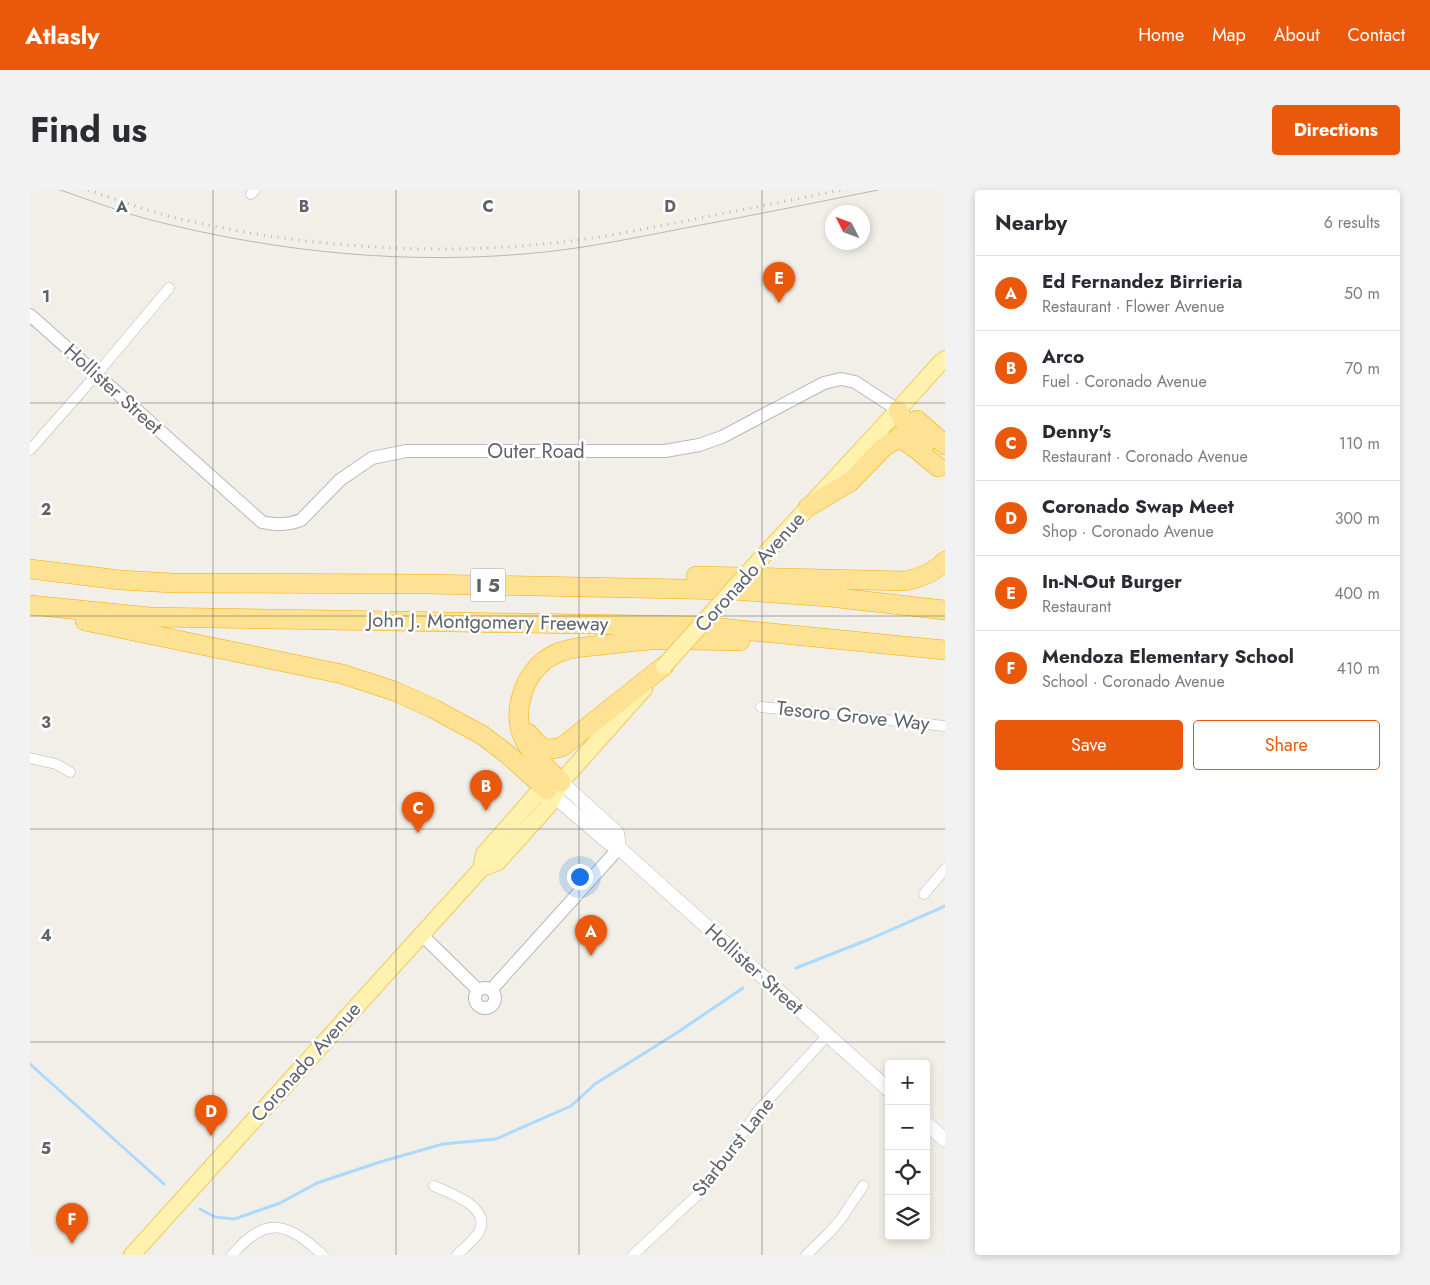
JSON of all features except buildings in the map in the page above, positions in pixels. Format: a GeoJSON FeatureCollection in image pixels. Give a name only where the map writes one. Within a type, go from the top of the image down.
{"type":"FeatureCollection","features":[{"type":"Feature","properties":{"kind":"highway"},"geometry":{"type":"LineString","coordinates":[[898,410],[916,419],[945,445]]}},
{"type":"Feature","properties":{"kind":"highway"},"geometry":{"type":"LineString","coordinates":[[898,410],[908,428],[934,453],[942,471]]}},
{"type":"Feature","properties":{"kind":"highway"},"geometry":{"type":"LineString","coordinates":[[808,507],[850,482],[883,448],[899,437],[942,471]]}},
{"type":"Feature","properties":{"kind":"highway"},"geometry":{"type":"LineString","coordinates":[[500,585],[678,576],[905,581],[932,572],[945,561]]}},
{"type":"Feature","properties":{"kind":"highway","name":"John J. Montgomery Freeway"},"geometry":{"type":"LineString","coordinates":[[30,569],[120,580],[173,583],[500,585],[732,590],[830,597],[945,610]]}},
{"type":"Feature","properties":{"kind":"highway","name":"John J. Montgomery Freeway"},"geometry":{"type":"LineString","coordinates":[[30,605],[150,617],[700,626],[945,650]]}},
{"type":"Feature","properties":{"kind":"highway"},"geometry":{"type":"LineString","coordinates":[[30,610],[342,674],[394,691],[434,709],[482,735],[554,789]]}},
{"type":"Feature","properties":{"kind":"highway"},"geometry":{"type":"LineString","coordinates":[[554,789],[522,736],[519,707],[524,689],[532,673],[554,655],[572,648],[652,640],[747,641],[913,647]]}},
{"type":"Feature","properties":{"kind":"highway"},"geometry":{"type":"LineString","coordinates":[[520,726],[540,746],[547,750],[562,747],[664,666]]}},
{"type":"Feature","properties":{"kind":"main road","name":"Coronado Avenue"},"geometry":{"type":"LineString","coordinates":[[139,1253],[481,869],[484,854],[535,796],[554,789],[765,554],[942,361],[945,345]]}},
{"type":"Feature","properties":{"kind":"main road","name":"Hollister Street"},"geometry":{"type":"LineString","coordinates":[[554,789],[617,834],[619,848],[885,1086]]}},
{"type":"Feature","properties":{"kind":"main road"},"geometry":{"type":"LineString","coordinates":[[930,1127],[945,1140]]}},
{"type":"Feature","properties":{"kind":"street"},"geometry":{"type":"LineString","coordinates":[[30,450],[169,288]]}},
{"type":"Feature","properties":{"kind":"street","name":"Hollister Street"},"geometry":{"type":"LineString","coordinates":[[30,315],[196,464]]}},
{"type":"Feature","properties":{"kind":"street","name":"Outer Road"},"geometry":{"type":"LineString","coordinates":[[196,464],[262,522],[271,524],[293,523],[300,520],[340,480],[372,458],[406,451],[665,451],[699,445],[722,437],[824,383],[841,379],[855,382],[898,410]]}},
{"type":"Feature","properties":{"kind":"street","name":"Tesoro Grove Way"},"geometry":{"type":"LineString","coordinates":[[761,707],[945,726]]}},
{"type":"Feature","properties":{"kind":"street"},"geometry":{"type":"LineString","coordinates":[[30,758],[56,764],[70,772]]}},
{"type":"Feature","properties":{"kind":"street"},"geometry":{"type":"LineString","coordinates":[[422,935],[485,990],[619,848]]}},
{"type":"Feature","properties":{"kind":"street"},"geometry":{"type":"LineString","coordinates":[[924,894],[945,869]]}},
{"type":"Feature","properties":{"kind":"street","name":"Starburst Lane"},"geometry":{"type":"LineString","coordinates":[[635,1254],[706,1186],[757,1112],[828,1035]]}},
{"type":"Feature","properties":{"kind":"street"},"geometry":{"type":"LineString","coordinates":[[434,1186],[466,1200],[476,1209],[481,1220],[479,1231],[457,1255]]}},
{"type":"Feature","properties":{"kind":"street"},"geometry":{"type":"LineString","coordinates":[[806,1255],[835,1226],[863,1186]]}},
{"type":"Feature","properties":{"kind":"street"},"geometry":{"type":"LineString","coordinates":[[232,1255],[244,1241],[256,1233],[262,1230],[283,1229],[302,1236],[322,1255]]}},
{"type":"Feature","properties":{"kind":"waterway"},"geometry":{"type":"LineString","coordinates":[[796,968],[870,939],[945,906]]}},
{"type":"Feature","properties":{"kind":"waterway"},"geometry":{"type":"LineString","coordinates":[[200,1209],[215,1217],[234,1219],[280,1203],[317,1183],[380,1162],[443,1144],[496,1139],[571,1106],[595,1084],[675,1034],[743,988]]}},
{"type":"Feature","properties":{"kind":"waterway"},"geometry":{"type":"LineString","coordinates":[[30,1064],[164,1184]]}},
{"type":"Feature","properties":{"kind":"tram line"},"geometry":{"type":"LineString","coordinates":[[60,190],[151,220],[248,241],[346,254],[446,258],[545,252],[580,247],[878,190]]}},
{"type":"Feature","properties":{"kind":"railway"},"geometry":{"type":"LineString","coordinates":[[88,190],[172,217],[267,236],[316,242],[416,249],[465,249],[562,242],[619,234],[841,190]]}},
{"type":"Feature","properties":{"kind":"place","name":"In-N-Out Burger"},"geometry":{"type":"Point","coordinates":[779,303]}},
{"type":"Feature","properties":{"kind":"place","name":"Arco"},"geometry":{"type":"Point","coordinates":[486,811]}},
{"type":"Feature","properties":{"kind":"place","name":"Denny's"},"geometry":{"type":"Point","coordinates":[418,833]}},
{"type":"Feature","properties":{"kind":"place","name":"Ed Fernandez Birrieria"},"geometry":{"type":"Point","coordinates":[591,956]}},
{"type":"Feature","properties":{"kind":"place","name":"Coronado Swap Meet"},"geometry":{"type":"Point","coordinates":[211,1136]}},
{"type":"Feature","properties":{"kind":"place","name":"Mendoza Elementary School"},"geometry":{"type":"Point","coordinates":[72,1244]}}]}
